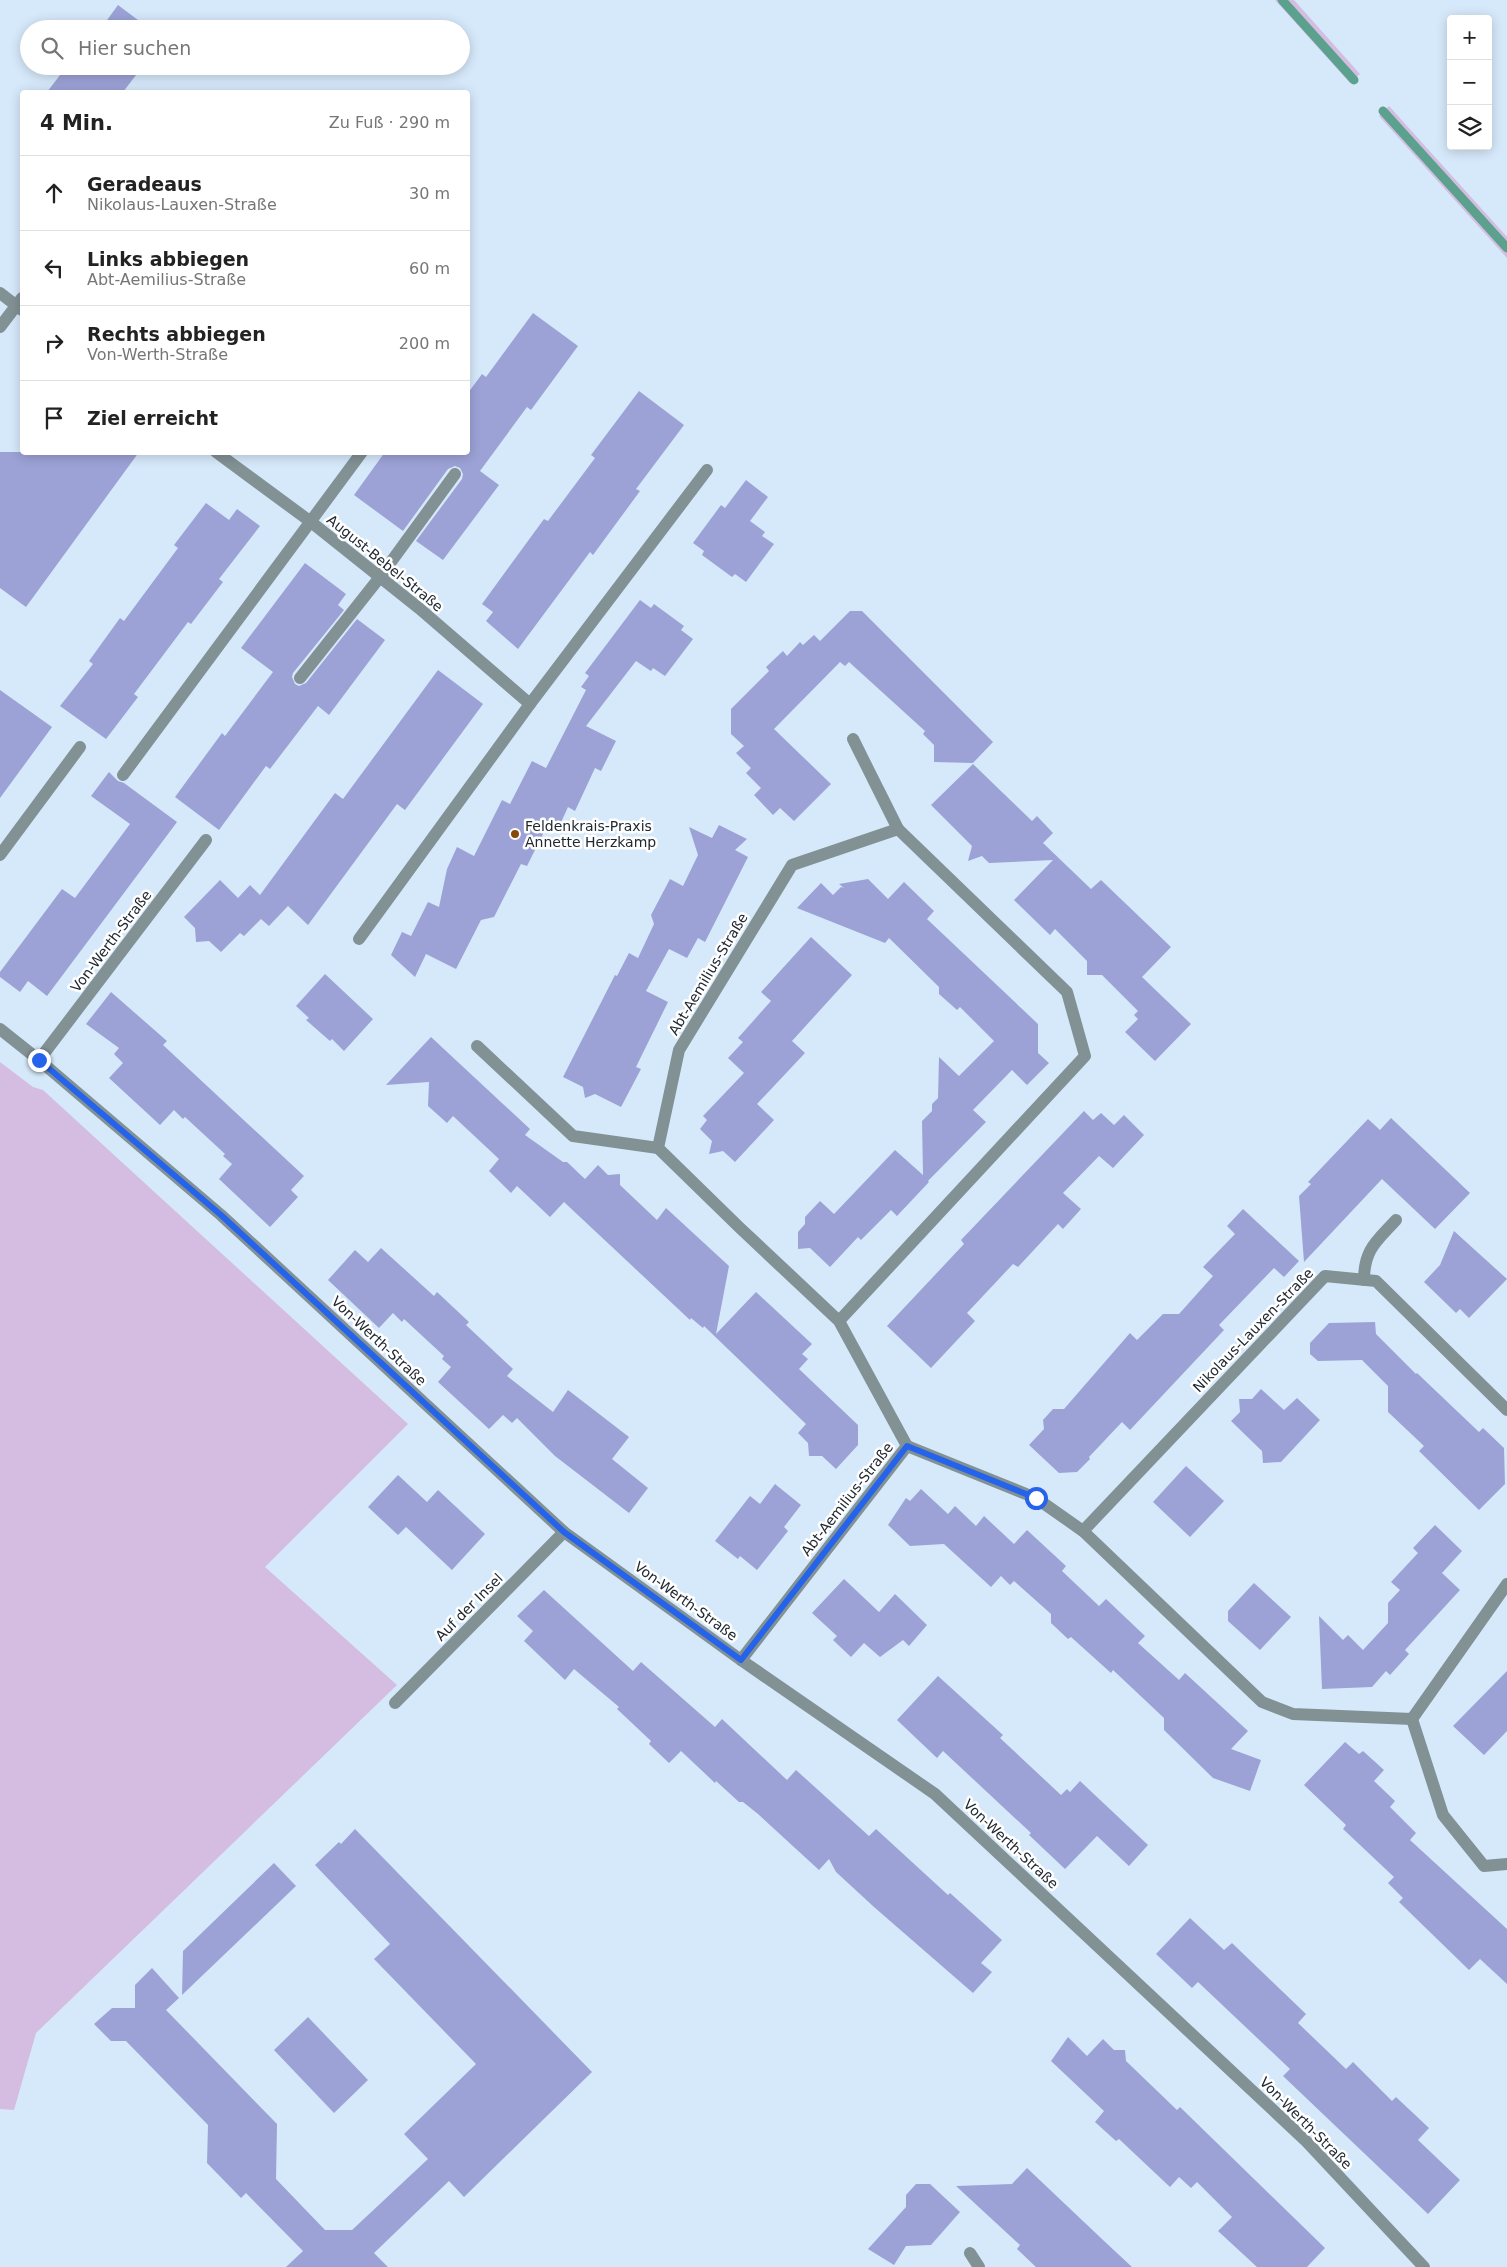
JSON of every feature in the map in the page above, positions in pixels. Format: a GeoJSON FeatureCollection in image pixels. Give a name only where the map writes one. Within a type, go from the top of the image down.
{"type":"FeatureCollection","features":[{"type":"Feature","properties":{"kind":"street"},"geometry":{"type":"LineString","coordinates":[[0,293],[20,305],[0,327]]}},
{"type":"Feature","properties":{"kind":"street","name":"August-Bebel-Straße"},"geometry":{"type":"LineString","coordinates":[[220,455],[311,522],[420,609],[530,704]]}},
{"type":"Feature","properties":{"kind":"street"},"geometry":{"type":"LineString","coordinates":[[123,775],[360,455]]}},
{"type":"Feature","properties":{"kind":"street"},"geometry":{"type":"LineString","coordinates":[[359,939],[530,704],[707,470]]}},
{"type":"Feature","properties":{"kind":"street"},"geometry":{"type":"LineString","coordinates":[[300,678],[380,577],[455,474]]}},
{"type":"Feature","properties":{"kind":"street"},"geometry":{"type":"LineString","coordinates":[[839,1320],[1085,1056],[1066,992],[898,829],[853,739]]}},
{"type":"Feature","properties":{"kind":"street"},"geometry":{"type":"LineString","coordinates":[[0,855],[80,747]]}},
{"type":"Feature","properties":{"kind":"street","name":"Abt-Aemilius-Straße"},"geometry":{"type":"LineString","coordinates":[[741,1660],[907,1446],[839,1320],[740,1228],[658,1148],[679,1050],[792,865],[898,829]]}},
{"type":"Feature","properties":{"kind":"street","name":"Von-Werth-Straße"},"geometry":{"type":"LineString","coordinates":[[39,1060],[206,840]]}},
{"type":"Feature","properties":{"kind":"street","name":"Von-Werth-Straße"},"geometry":{"type":"LineString","coordinates":[[0,1029],[221,1215],[564,1532],[741,1660],[936,1794],[1305,2140],[1424,2267]]}},
{"type":"Feature","properties":{"kind":"street"},"geometry":{"type":"LineString","coordinates":[[477,1046],[573,1136],[658,1148]]}},
{"type":"Feature","properties":{"kind":"street"},"geometry":{"type":"LineString","coordinates":[[1364,1280],[1364,1263],[1372,1246],[1396,1220]]}},
{"type":"Feature","properties":{"kind":"street","name":"Nikolaus-Lauxen-Straße"},"geometry":{"type":"LineString","coordinates":[[1083,1531],[1325,1276],[1376,1281],[1507,1410]]}},
{"type":"Feature","properties":{"kind":"street"},"geometry":{"type":"LineString","coordinates":[[907,1446],[1036,1498],[1083,1531],[1262,1702],[1294,1714],[1412,1719]]}},
{"type":"Feature","properties":{"kind":"street","name":"Auf der Insel"},"geometry":{"type":"LineString","coordinates":[[395,1703],[564,1532]]}},
{"type":"Feature","properties":{"kind":"street"},"geometry":{"type":"LineString","coordinates":[[1412,1719],[1507,1584]]}},
{"type":"Feature","properties":{"kind":"street"},"geometry":{"type":"LineString","coordinates":[[1412,1719],[1443,1815],[1484,1866],[1507,1864]]}},
{"type":"Feature","properties":{"kind":"street"},"geometry":{"type":"LineString","coordinates":[[970,2253],[979,2267]]}},
{"type":"Feature","properties":{"kind":"shaded area"},"geometry":{"type":"Polygon","coordinates":[[[1275,0],[1294,0],[1360,74],[1350,83],[1275,0]]]}},
{"type":"Feature","properties":{"kind":"shaded area"},"geometry":{"type":"Polygon","coordinates":[[[1389,106],[1507,237],[1507,258],[1379,116],[1389,106]]]}},
{"type":"Feature","properties":{"kind":"shaded area"},"geometry":{"type":"Polygon","coordinates":[[[0,1062],[33,1087],[43,1090],[408,1424],[265,1567],[397,1685],[36,2033],[14,2110],[0,2109],[0,1062]]]}},
{"type":"Feature","properties":{"kind":"building"},"geometry":{"type":"Polygon","coordinates":[[[118,5],[138,20],[107,20],[118,5]]]}},
{"type":"Feature","properties":{"kind":"building"},"geometry":{"type":"Polygon","coordinates":[[[60,75],[136,75],[125,90],[49,90],[60,75]]]}},
{"type":"Feature","properties":{"kind":"building"},"geometry":{"type":"Polygon","coordinates":[[[533,313],[578,346],[531,410],[527,407],[480,471],[499,485],[443,560],[416,541],[462,479],[463,474],[460,468],[455,466],[448,469],[403,531],[354,495],[383,455],[470,455],[470,390],[482,374],[486,377],[533,313]]]}},
{"type":"Feature","properties":{"kind":"building"},"geometry":{"type":"Polygon","coordinates":[[[639,391],[684,425],[636,489],[640,491],[593,555],[590,552],[518,649],[486,621],[493,612],[482,604],[544,519],[548,521],[595,458],[591,455],[639,391]]]}},
{"type":"Feature","properties":{"kind":"building"},"geometry":{"type":"Polygon","coordinates":[[[0,452],[20,452],[20,455],[137,455],[26,607],[0,588],[0,452]]]}},
{"type":"Feature","properties":{"kind":"building"},"geometry":{"type":"Polygon","coordinates":[[[746,480],[768,497],[750,521],[765,532],[762,536],[774,544],[746,582],[735,574],[732,577],[702,555],[704,551],[693,543],[721,505],[725,508],[746,480]]]}},
{"type":"Feature","properties":{"kind":"building"},"geometry":{"type":"Polygon","coordinates":[[[206,503],[229,520],[237,509],[260,526],[219,579],[223,582],[191,624],[188,622],[134,694],[138,697],[106,739],[60,706],[93,664],[89,661],[120,618],[124,621],[178,548],[174,545],[206,503]]]}},
{"type":"Feature","properties":{"kind":"building"},"geometry":{"type":"Polygon","coordinates":[[[305,563],[346,594],[338,605],[344,610],[293,673],[292,677],[295,684],[299,686],[306,683],[357,619],[385,640],[329,715],[318,706],[270,769],[266,766],[219,830],[175,797],[222,733],[225,736],[273,672],[241,648],[305,563]]]}},
{"type":"Feature","properties":{"kind":"building"},"geometry":{"type":"Polygon","coordinates":[[[640,600],[651,608],[654,604],[684,626],[681,630],[693,639],[665,676],[653,668],[651,671],[636,661],[586,726],[616,741],[601,771],[595,768],[575,811],[568,807],[558,829],[548,824],[527,866],[521,864],[494,917],[481,920],[456,969],[426,954],[415,977],[391,955],[402,932],[411,936],[428,902],[439,907],[447,869],[457,847],[474,856],[502,800],[510,804],[532,761],[546,768],[586,690],[581,687],[589,676],[585,673],[640,600]]]}},
{"type":"Feature","properties":{"kind":"building"},"geometry":{"type":"Polygon","coordinates":[[[850,611],[862,611],[993,742],[973,763],[934,762],[934,745],[923,734],[925,731],[849,662],[845,666],[840,662],[774,729],[831,784],[794,821],[780,808],[773,815],[754,795],[761,788],[746,773],[751,768],[736,753],[744,746],[731,734],[731,709],[769,671],[766,667],[783,651],[787,656],[800,642],[803,645],[814,635],[820,641],[850,611]]]}},
{"type":"Feature","properties":{"kind":"building"},"geometry":{"type":"Polygon","coordinates":[[[438,670],[483,704],[405,810],[397,804],[308,925],[288,906],[269,926],[261,919],[244,936],[240,933],[221,952],[209,941],[196,942],[195,928],[184,917],[220,880],[238,898],[250,885],[260,895],[335,793],[343,799],[438,670]]]}},
{"type":"Feature","properties":{"kind":"building"},"geometry":{"type":"Polygon","coordinates":[[[0,690],[52,727],[0,798],[0,690]]]}},
{"type":"Feature","properties":{"kind":"building"},"geometry":{"type":"Polygon","coordinates":[[[973,764],[1032,821],[1037,816],[1053,833],[1043,843],[1091,889],[1101,880],[1171,947],[1142,977],[1191,1024],[1155,1061],[1125,1032],[1138,1019],[1134,1015],[1138,1011],[1102,975],[1087,975],[1087,961],[1055,929],[1050,935],[1014,900],[1053,860],[989,863],[982,856],[968,861],[972,846],[931,805],[973,764]]]}},
{"type":"Feature","properties":{"kind":"building"},"geometry":{"type":"Polygon","coordinates":[[[109,772],[118,781],[124,783],[177,822],[47,996],[28,981],[20,992],[0,977],[0,972],[62,889],[75,898],[130,824],[91,796],[109,772]]]}},
{"type":"Feature","properties":{"kind":"building"},"geometry":{"type":"Polygon","coordinates":[[[719,825],[747,839],[735,850],[748,857],[705,942],[698,938],[687,958],[669,949],[646,991],[668,1002],[636,1067],[641,1069],[621,1107],[595,1094],[585,1098],[583,1087],[563,1077],[615,975],[617,976],[629,953],[638,958],[654,924],[651,915],[670,879],[683,886],[698,855],[689,827],[712,838],[719,825]]]}},
{"type":"Feature","properties":{"kind":"building"},"geometry":{"type":"Polygon","coordinates":[[[868,879],[888,899],[904,882],[934,911],[927,919],[1038,1024],[1038,1053],[1049,1063],[1027,1085],[1012,1070],[973,1110],[986,1122],[928,1181],[897,1216],[891,1210],[861,1240],[858,1237],[830,1267],[810,1248],[798,1249],[798,1232],[805,1224],[805,1217],[820,1201],[834,1214],[895,1150],[923,1175],[922,1121],[932,1111],[932,1104],[938,1098],[939,1057],[959,1076],[994,1041],[960,1007],[957,1010],[939,994],[939,987],[889,938],[885,943],[797,908],[821,883],[833,895],[841,887],[844,888],[839,884],[868,879]]]}},
{"type":"Feature","properties":{"kind":"building"},"geometry":{"type":"Polygon","coordinates":[[[811,937],[852,975],[792,1041],[805,1053],[757,1104],[774,1120],[735,1162],[723,1151],[709,1154],[712,1141],[700,1129],[707,1120],[703,1116],[744,1073],[728,1058],[743,1042],[738,1038],[771,1001],[761,992],[811,937]]]}},
{"type":"Feature","properties":{"kind":"building"},"geometry":{"type":"Polygon","coordinates":[[[325,974],[373,1019],[344,1051],[332,1039],[330,1041],[306,1020],[309,1018],[296,1006],[325,974]]]}},
{"type":"Feature","properties":{"kind":"building"},"geometry":{"type":"Polygon","coordinates":[[[111,992],[167,1041],[163,1045],[304,1176],[291,1190],[298,1197],[270,1227],[219,1179],[232,1164],[223,1156],[225,1154],[185,1117],[183,1119],[174,1110],[160,1125],[109,1078],[123,1063],[114,1054],[119,1048],[86,1024],[111,992]]]}},
{"type":"Feature","properties":{"kind":"building"},"geometry":{"type":"Polygon","coordinates":[[[431,1037],[530,1129],[525,1135],[563,1162],[567,1162],[585,1179],[598,1165],[608,1175],[620,1174],[620,1185],[657,1220],[666,1208],[729,1266],[716,1334],[756,1292],[812,1344],[802,1354],[808,1359],[799,1369],[858,1425],[858,1445],[836,1469],[822,1456],[809,1456],[808,1443],[798,1433],[806,1424],[704,1326],[703,1328],[691,1318],[690,1320],[564,1202],[550,1217],[517,1186],[511,1193],[489,1171],[499,1159],[453,1116],[447,1123],[428,1106],[429,1082],[386,1085],[431,1037]]]}},
{"type":"Feature","properties":{"kind":"building"},"geometry":{"type":"Polygon","coordinates":[[[1084,1111],[1093,1120],[1101,1113],[1114,1125],[1124,1115],[1144,1135],[1113,1168],[1099,1156],[1063,1193],[1081,1209],[1063,1229],[1058,1224],[1018,1267],[1013,1264],[967,1313],[975,1321],[931,1368],[887,1326],[964,1244],[961,1240],[1084,1111]]]}},
{"type":"Feature","properties":{"kind":"building"},"geometry":{"type":"Polygon","coordinates":[[[1391,1118],[1470,1193],[1435,1229],[1382,1179],[1304,1262],[1299,1196],[1311,1184],[1308,1182],[1368,1119],[1380,1130],[1391,1118]]]}},
{"type":"Feature","properties":{"kind":"building"},"geometry":{"type":"Polygon","coordinates":[[[1243,1209],[1299,1261],[1284,1277],[1274,1268],[1219,1325],[1224,1330],[1130,1430],[1122,1422],[1077,1472],[1059,1473],[1029,1445],[1044,1429],[1043,1420],[1053,1409],[1064,1409],[1130,1333],[1137,1340],[1163,1314],[1179,1314],[1213,1276],[1203,1267],[1235,1234],[1227,1226],[1243,1209]]]}},
{"type":"Feature","properties":{"kind":"building"},"geometry":{"type":"Polygon","coordinates":[[[1454,1231],[1507,1279],[1469,1318],[1460,1309],[1456,1313],[1424,1282],[1440,1265],[1454,1231]]]}},
{"type":"Feature","properties":{"kind":"building"},"geometry":{"type":"Polygon","coordinates":[[[381,1248],[434,1296],[437,1292],[469,1322],[466,1325],[513,1369],[507,1376],[553,1412],[568,1390],[629,1437],[612,1459],[648,1488],[629,1513],[555,1456],[517,1418],[512,1423],[503,1415],[489,1429],[438,1382],[451,1367],[442,1359],[444,1356],[404,1319],[402,1322],[393,1313],[379,1328],[328,1280],[355,1250],[368,1262],[381,1248]]]}},
{"type":"Feature","properties":{"kind":"building"},"geometry":{"type":"Polygon","coordinates":[[[1375,1322],[1376,1334],[1416,1374],[1479,1432],[1483,1428],[1504,1448],[1505,1484],[1479,1510],[1419,1451],[1424,1446],[1388,1412],[1388,1386],[1362,1360],[1318,1361],[1310,1354],[1310,1343],[1329,1323],[1375,1322]]]}},
{"type":"Feature","properties":{"kind":"building"},"geometry":{"type":"Polygon","coordinates":[[[1261,1389],[1284,1410],[1297,1398],[1320,1420],[1281,1462],[1263,1463],[1262,1451],[1231,1421],[1240,1412],[1239,1399],[1252,1399],[1261,1389]]]}},
{"type":"Feature","properties":{"kind":"building"},"geometry":{"type":"Polygon","coordinates":[[[1186,1466],[1224,1501],[1190,1537],[1153,1502],[1186,1466]]]}},
{"type":"Feature","properties":{"kind":"building"},"geometry":{"type":"Polygon","coordinates":[[[398,1475],[427,1502],[438,1490],[485,1534],[452,1570],[406,1527],[398,1535],[368,1507],[398,1475]]]}},
{"type":"Feature","properties":{"kind":"building"},"geometry":{"type":"Polygon","coordinates":[[[775,1484],[801,1505],[784,1527],[788,1531],[757,1570],[740,1556],[738,1559],[715,1541],[750,1496],[760,1504],[775,1484]]]}},
{"type":"Feature","properties":{"kind":"building"},"geometry":{"type":"Polygon","coordinates":[[[921,1489],[948,1514],[955,1506],[976,1526],[984,1516],[1014,1544],[1027,1530],[1066,1566],[1062,1571],[1099,1606],[1106,1599],[1145,1636],[1138,1643],[1179,1680],[1185,1673],[1248,1731],[1231,1749],[1261,1760],[1250,1791],[1213,1778],[1164,1730],[1164,1718],[1113,1670],[1111,1673],[1071,1637],[1068,1639],[1051,1623],[1051,1614],[1014,1581],[1010,1585],[1001,1576],[991,1587],[944,1544],[910,1546],[888,1525],[906,1498],[910,1501],[921,1489]]]}},
{"type":"Feature","properties":{"kind":"building"},"geometry":{"type":"Polygon","coordinates":[[[1435,1525],[1462,1551],[1442,1573],[1460,1590],[1405,1650],[1409,1654],[1390,1675],[1386,1671],[1372,1687],[1322,1689],[1319,1616],[1343,1640],[1348,1635],[1363,1650],[1388,1623],[1388,1603],[1400,1590],[1391,1582],[1418,1553],[1413,1548],[1435,1525]]]}},
{"type":"Feature","properties":{"kind":"building"},"geometry":{"type":"Polygon","coordinates":[[[844,1579],[879,1612],[895,1594],[927,1625],[909,1646],[903,1640],[880,1657],[864,1643],[851,1657],[833,1640],[837,1636],[812,1613],[844,1579]]]}},
{"type":"Feature","properties":{"kind":"building"},"geometry":{"type":"Polygon","coordinates":[[[1254,1583],[1291,1617],[1260,1650],[1228,1621],[1228,1611],[1254,1583]]]}},
{"type":"Feature","properties":{"kind":"building"},"geometry":{"type":"Polygon","coordinates":[[[544,1590],[633,1671],[641,1662],[715,1727],[722,1719],[787,1780],[796,1770],[869,1836],[876,1829],[948,1895],[950,1893],[1002,1940],[981,1963],[992,1972],[973,1993],[836,1872],[829,1859],[819,1870],[758,1814],[743,1802],[739,1802],[716,1781],[715,1783],[681,1751],[669,1763],[649,1744],[651,1741],[617,1709],[619,1707],[574,1669],[565,1680],[524,1641],[533,1631],[517,1616],[544,1590]]]}},
{"type":"Feature","properties":{"kind":"building"},"geometry":{"type":"Polygon","coordinates":[[[1507,1671],[1507,1731],[1484,1755],[1453,1726],[1507,1671]]]}},
{"type":"Feature","properties":{"kind":"building"},"geometry":{"type":"Polygon","coordinates":[[[938,1676],[1003,1735],[1000,1738],[1061,1795],[1067,1789],[1070,1792],[1080,1781],[1148,1845],[1129,1866],[1097,1836],[1065,1869],[1029,1835],[1031,1833],[943,1751],[937,1758],[897,1720],[938,1676]]]}},
{"type":"Feature","properties":{"kind":"building"},"geometry":{"type":"Polygon","coordinates":[[[1345,1742],[1359,1754],[1363,1751],[1384,1770],[1374,1781],[1395,1801],[1390,1807],[1416,1833],[1410,1840],[1507,1929],[1507,1984],[1480,1959],[1469,1970],[1399,1902],[1403,1898],[1388,1883],[1394,1877],[1343,1829],[1346,1825],[1304,1785],[1345,1742]]]}},
{"type":"Feature","properties":{"kind":"building"},"geometry":{"type":"Polygon","coordinates":[[[355,1829],[592,2072],[464,2197],[449,2181],[374,2253],[388,2267],[286,2267],[303,2251],[246,2193],[241,2198],[207,2163],[208,2125],[126,2041],[111,2041],[94,2024],[112,2008],[135,2008],[135,1985],[152,1968],[179,1998],[166,2010],[277,2124],[276,2179],[325,2230],[352,2230],[428,2159],[404,2134],[476,2064],[374,1959],[390,1944],[315,1865],[339,1842],[341,1844],[355,1829]]]}},
{"type":"Feature","properties":{"kind":"building"},"geometry":{"type":"Polygon","coordinates":[[[274,1863],[296,1886],[182,1995],[183,1951],[274,1863]]]}},
{"type":"Feature","properties":{"kind":"building"},"geometry":{"type":"Polygon","coordinates":[[[1190,1918],[1224,1950],[1232,1943],[1306,2014],[1298,2023],[1346,2069],[1353,2062],[1392,2101],[1396,2097],[1429,2128],[1418,2140],[1460,2180],[1428,2214],[1283,2076],[1290,2069],[1198,1982],[1192,1988],[1156,1954],[1190,1918]]]}},
{"type":"Feature","properties":{"kind":"building"},"geometry":{"type":"Polygon","coordinates":[[[308,2017],[368,2080],[334,2113],[274,2050],[308,2017]]]}},
{"type":"Feature","properties":{"kind":"building"},"geometry":{"type":"Polygon","coordinates":[[[1068,2037],[1087,2056],[1103,2039],[1114,2050],[1125,2050],[1126,2061],[1177,2110],[1180,2107],[1325,2248],[1307,2267],[1257,2267],[1218,2231],[1232,2217],[1197,2182],[1191,2188],[1179,2177],[1170,2187],[1119,2139],[1116,2141],[1095,2122],[1104,2111],[1051,2061],[1068,2037]]]}},
{"type":"Feature","properties":{"kind":"building"},"geometry":{"type":"Polygon","coordinates":[[[1027,2168],[1132,2267],[1036,2267],[1017,2249],[1020,2245],[956,2186],[1012,2184],[1027,2168]]]}},
{"type":"Feature","properties":{"kind":"building"},"geometry":{"type":"Polygon","coordinates":[[[916,2184],[930,2184],[960,2212],[931,2245],[906,2246],[894,2265],[868,2249],[906,2207],[906,2195],[916,2184]]]}},
{"type":"Feature","properties":{"kind":"waterway"},"geometry":{"type":"LineString","coordinates":[[1282,0],[1354,80]]}},
{"type":"Feature","properties":{"kind":"waterway"},"geometry":{"type":"LineString","coordinates":[[1383,111],[1507,248]]}},
{"type":"Feature","properties":{"kind":"place","name":"Feldenkrais-Praxis Annette Herzkamp"},"geometry":{"type":"Point","coordinates":[515,834]}},
{"type":"Feature","properties":{"kind":"route"},"geometry":{"type":"LineString","coordinates":[[39,1060],[221,1215],[564,1532],[741,1660],[907,1446],[1036,1498]]}}]}
